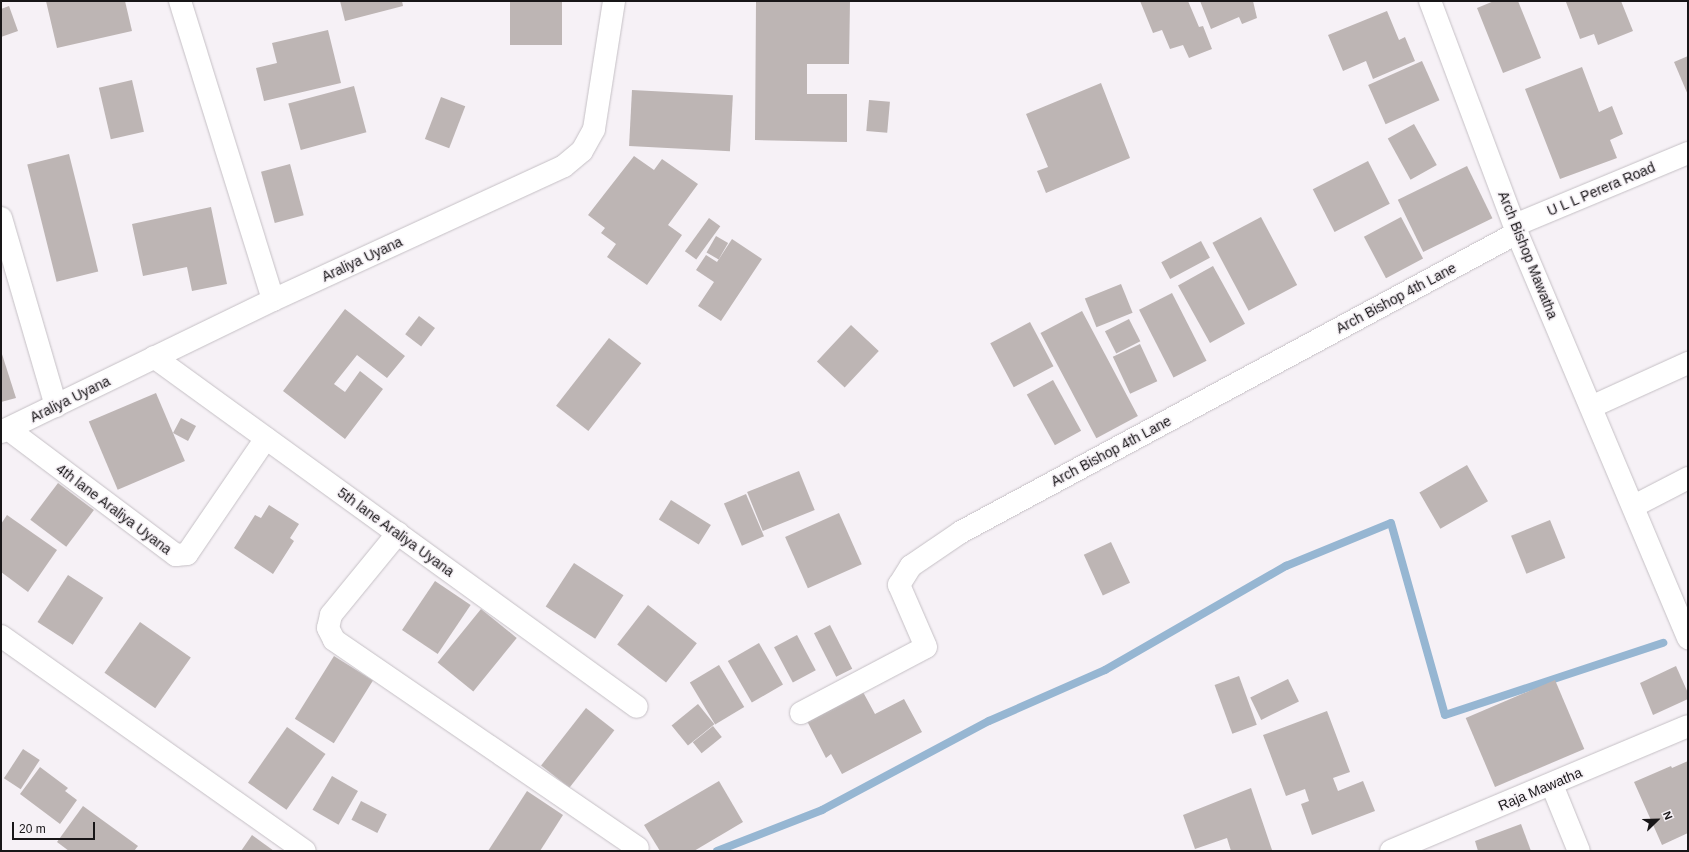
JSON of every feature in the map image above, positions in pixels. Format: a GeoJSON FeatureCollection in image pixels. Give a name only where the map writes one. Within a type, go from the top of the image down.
{"type":"FeatureCollection","features":[{"type":"Feature","properties":{"kind":"street"},"geometry":{"type":"LineString","coordinates":[[180,1],[273,300]]}},
{"type":"Feature","properties":{"kind":"street","name":"Araliya Uyana"},"geometry":{"type":"LineString","coordinates":[[4,431],[273,300],[564,166],[582,151],[594,130],[614,1]]}},
{"type":"Feature","properties":{"kind":"street","name":"Arch Bishop Mawatha"},"geometry":{"type":"LineString","coordinates":[[1430,1],[1516,229],[1634,506],[1688,638]]}},
{"type":"Feature","properties":{"kind":"street","name":"U L L Perera Road"},"geometry":{"type":"LineString","coordinates":[[1516,229],[1688,152]]}},
{"type":"Feature","properties":{"kind":"street"},"geometry":{"type":"LineString","coordinates":[[1,218],[56,406]]}},
{"type":"Feature","properties":{"kind":"street","name":"Arch Bishop 4th Lane"},"geometry":{"type":"LineString","coordinates":[[800,713],[926,647],[899,585],[911,566],[961,532],[1516,229]]}},
{"type":"Feature","properties":{"kind":"street","name":"5th lane Araliya Uyana"},"geometry":{"type":"LineString","coordinates":[[154,357],[637,707]]}},
{"type":"Feature","properties":{"kind":"street"},"geometry":{"type":"LineString","coordinates":[[1591,407],[1688,363]]}},
{"type":"Feature","properties":{"kind":"street","name":"4th lane Araliya Uyana"},"geometry":{"type":"LineString","coordinates":[[4,431],[176,555],[187,554],[266,438]]}},
{"type":"Feature","properties":{"kind":"street"},"geometry":{"type":"LineString","coordinates":[[1634,506],[1688,478]]}},
{"type":"Feature","properties":{"kind":"street"},"geometry":{"type":"LineString","coordinates":[[398,533],[331,615],[328,628],[334,640],[638,848]]}},
{"type":"Feature","properties":{"kind":"street"},"geometry":{"type":"LineString","coordinates":[[1,636],[305,851]]}},
{"type":"Feature","properties":{"kind":"street","name":"Raja Mawatha"},"geometry":{"type":"LineString","coordinates":[[1391,851],[1552,785],[1688,726]]}},
{"type":"Feature","properties":{"kind":"street"},"geometry":{"type":"LineString","coordinates":[[1552,785],[1579,851]]}},
{"type":"Feature","properties":{"kind":"building"},"geometry":{"type":"Polygon","coordinates":[[[46,1],[125,1],[132,31],[57,48],[46,1]]]}},
{"type":"Feature","properties":{"kind":"building"},"geometry":{"type":"Polygon","coordinates":[[[340,1],[402,1],[403,6],[345,21],[340,1]]]}},
{"type":"Feature","properties":{"kind":"building"},"geometry":{"type":"Polygon","coordinates":[[[510,1],[562,1],[562,45],[510,45],[510,1]]]}},
{"type":"Feature","properties":{"kind":"building"},"geometry":{"type":"Polygon","coordinates":[[[756,1],[850,1],[849,64],[807,64],[807,94],[847,94],[847,142],[755,140],[756,1]]]}},
{"type":"Feature","properties":{"kind":"building"},"geometry":{"type":"Polygon","coordinates":[[[1140,1],[1188,1],[1199,27],[1203,26],[1212,49],[1189,58],[1183,45],[1170,49],[1162,30],[1153,33],[1140,1]]]}},
{"type":"Feature","properties":{"kind":"building"},"geometry":{"type":"Polygon","coordinates":[[[1200,1],[1253,1],[1257,18],[1242,24],[1239,17],[1211,29],[1200,1]]]}},
{"type":"Feature","properties":{"kind":"building"},"geometry":{"type":"Polygon","coordinates":[[[1494,1],[1518,1],[1541,58],[1503,73],[1477,8],[1494,1]]]}},
{"type":"Feature","properties":{"kind":"building"},"geometry":{"type":"Polygon","coordinates":[[[1621,1],[1633,31],[1598,45],[1594,34],[1580,39],[1566,2],[1621,1]]]}},
{"type":"Feature","properties":{"kind":"building"},"geometry":{"type":"Polygon","coordinates":[[[9,6],[18,31],[1,37],[1,9],[9,6]]]}},
{"type":"Feature","properties":{"kind":"building"},"geometry":{"type":"Polygon","coordinates":[[[1387,11],[1399,40],[1405,37],[1415,61],[1373,79],[1366,61],[1343,71],[1328,35],[1387,11]]]}},
{"type":"Feature","properties":{"kind":"building"},"geometry":{"type":"Polygon","coordinates":[[[328,30],[341,83],[264,101],[256,68],[277,63],[272,43],[328,30]]]}},
{"type":"Feature","properties":{"kind":"building"},"geometry":{"type":"Polygon","coordinates":[[[1688,56],[1688,95],[1674,62],[1688,56]]]}},
{"type":"Feature","properties":{"kind":"building"},"geometry":{"type":"Polygon","coordinates":[[[1422,61],[1439,100],[1386,124],[1368,85],[1422,61]]]}},
{"type":"Feature","properties":{"kind":"building"},"geometry":{"type":"Polygon","coordinates":[[[1582,67],[1599,112],[1612,106],[1623,134],[1610,140],[1617,158],[1560,179],[1525,89],[1582,67]]]}},
{"type":"Feature","properties":{"kind":"building"},"geometry":{"type":"Polygon","coordinates":[[[132,80],[144,132],[111,139],[99,88],[132,80]]]}},
{"type":"Feature","properties":{"kind":"building"},"geometry":{"type":"Polygon","coordinates":[[[1101,83],[1130,158],[1046,193],[1037,171],[1048,167],[1026,114],[1101,83]]]}},
{"type":"Feature","properties":{"kind":"building"},"geometry":{"type":"Polygon","coordinates":[[[354,86],[366,132],[301,150],[288,104],[354,86]]]}},
{"type":"Feature","properties":{"kind":"building"},"geometry":{"type":"Polygon","coordinates":[[[632,90],[733,95],[730,151],[629,146],[632,90]]]}},
{"type":"Feature","properties":{"kind":"building"},"geometry":{"type":"Polygon","coordinates":[[[441,97],[465,106],[449,148],[425,139],[441,97]]]}},
{"type":"Feature","properties":{"kind":"building"},"geometry":{"type":"Polygon","coordinates":[[[869,100],[890,102],[887,133],[866,131],[869,100]]]}},
{"type":"Feature","properties":{"kind":"building"},"geometry":{"type":"Polygon","coordinates":[[[1414,124],[1437,165],[1411,180],[1388,139],[1414,124]]]}},
{"type":"Feature","properties":{"kind":"building"},"geometry":{"type":"Polygon","coordinates":[[[69,154],[98,271],[57,282],[27,164],[69,154]]]}},
{"type":"Feature","properties":{"kind":"building"},"geometry":{"type":"Polygon","coordinates":[[[634,156],[654,170],[662,159],[698,184],[668,225],[682,235],[647,285],[607,257],[616,244],[601,233],[605,228],[588,215],[634,156]]]}},
{"type":"Feature","properties":{"kind":"building"},"geometry":{"type":"Polygon","coordinates":[[[1368,161],[1390,204],[1335,232],[1313,189],[1368,161]]]}},
{"type":"Feature","properties":{"kind":"building"},"geometry":{"type":"Polygon","coordinates":[[[290,164],[304,215],[275,223],[261,172],[290,164]]]}},
{"type":"Feature","properties":{"kind":"building"},"geometry":{"type":"Polygon","coordinates":[[[1467,166],[1492,218],[1423,252],[1398,200],[1467,166]]]}},
{"type":"Feature","properties":{"kind":"building"},"geometry":{"type":"Polygon","coordinates":[[[211,207],[227,284],[192,291],[187,267],[143,276],[132,224],[211,207]]]}},
{"type":"Feature","properties":{"kind":"building"},"geometry":{"type":"Polygon","coordinates":[[[1261,217],[1297,285],[1249,311],[1212,243],[1261,217]]]}},
{"type":"Feature","properties":{"kind":"building"},"geometry":{"type":"Polygon","coordinates":[[[1401,217],[1423,258],[1386,278],[1364,237],[1401,217]]]}},
{"type":"Feature","properties":{"kind":"building"},"geometry":{"type":"Polygon","coordinates":[[[709,218],[720,226],[696,259],[685,251],[709,218]]]}},
{"type":"Feature","properties":{"kind":"building"},"geometry":{"type":"Polygon","coordinates":[[[716,236],[728,243],[719,259],[706,252],[716,236]]]}},
{"type":"Feature","properties":{"kind":"building"},"geometry":{"type":"Polygon","coordinates":[[[732,239],[762,259],[721,321],[698,306],[714,282],[696,270],[706,255],[717,262],[732,239]]]}},
{"type":"Feature","properties":{"kind":"building"},"geometry":{"type":"Polygon","coordinates":[[[1201,241],[1210,258],[1170,279],[1161,262],[1201,241]]]}},
{"type":"Feature","properties":{"kind":"building"},"geometry":{"type":"Polygon","coordinates":[[[1213,266],[1245,324],[1210,343],[1178,285],[1213,266]]]}},
{"type":"Feature","properties":{"kind":"building"},"geometry":{"type":"Polygon","coordinates":[[[1121,284],[1133,313],[1096,327],[1085,299],[1121,284]]]}},
{"type":"Feature","properties":{"kind":"building"},"geometry":{"type":"Polygon","coordinates":[[[1172,293],[1207,361],[1174,378],[1139,310],[1172,293]]]}},
{"type":"Feature","properties":{"kind":"building"},"geometry":{"type":"Polygon","coordinates":[[[345,309],[405,356],[387,378],[357,355],[334,384],[345,392],[360,371],[383,389],[345,439],[283,391],[345,309]]]}},
{"type":"Feature","properties":{"kind":"building"},"geometry":{"type":"Polygon","coordinates":[[[1082,311],[1138,416],[1096,438],[1041,333],[1082,311]]]}},
{"type":"Feature","properties":{"kind":"building"},"geometry":{"type":"Polygon","coordinates":[[[419,316],[435,328],[421,346],[405,334],[419,316]]]}},
{"type":"Feature","properties":{"kind":"building"},"geometry":{"type":"Polygon","coordinates":[[[1129,319],[1140,341],[1116,354],[1105,331],[1129,319]]]}},
{"type":"Feature","properties":{"kind":"building"},"geometry":{"type":"Polygon","coordinates":[[[1030,322],[1053,366],[1014,387],[990,343],[1030,322]]]}},
{"type":"Feature","properties":{"kind":"building"},"geometry":{"type":"Polygon","coordinates":[[[851,325],[879,351],[845,387],[817,362],[851,325]]]}},
{"type":"Feature","properties":{"kind":"building"},"geometry":{"type":"Polygon","coordinates":[[[609,338],[641,363],[588,431],[556,406],[609,338]]]}},
{"type":"Feature","properties":{"kind":"building"},"geometry":{"type":"Polygon","coordinates":[[[1140,344],[1157,381],[1130,394],[1113,357],[1140,344]]]}},
{"type":"Feature","properties":{"kind":"building"},"geometry":{"type":"Polygon","coordinates":[[[1,351],[16,398],[1,402],[1,351]]]}},
{"type":"Feature","properties":{"kind":"building"},"geometry":{"type":"Polygon","coordinates":[[[1053,380],[1081,431],[1055,445],[1027,395],[1053,380]]]}},
{"type":"Feature","properties":{"kind":"building"},"geometry":{"type":"Polygon","coordinates":[[[156,393],[185,461],[118,490],[89,422],[156,393]]]}},
{"type":"Feature","properties":{"kind":"building"},"geometry":{"type":"Polygon","coordinates":[[[181,418],[196,426],[188,441],[173,433],[181,418]]]}},
{"type":"Feature","properties":{"kind":"building"},"geometry":{"type":"Polygon","coordinates":[[[1467,465],[1488,501],[1440,529],[1419,492],[1467,465]]]}},
{"type":"Feature","properties":{"kind":"building"},"geometry":{"type":"Polygon","coordinates":[[[799,471],[815,510],[763,531],[747,492],[799,471]]]}},
{"type":"Feature","properties":{"kind":"building"},"geometry":{"type":"Polygon","coordinates":[[[58,483],[94,510],[66,547],[30,520],[58,483]]]}},
{"type":"Feature","properties":{"kind":"building"},"geometry":{"type":"Polygon","coordinates":[[[746,494],[764,536],[742,546],[724,503],[746,494]]]}},
{"type":"Feature","properties":{"kind":"building"},"geometry":{"type":"Polygon","coordinates":[[[671,500],[711,525],[699,544],[659,520],[671,500]]]}},
{"type":"Feature","properties":{"kind":"building"},"geometry":{"type":"Polygon","coordinates":[[[269,505],[299,524],[290,538],[294,541],[273,574],[234,548],[255,515],[261,518],[269,505]]]}},
{"type":"Feature","properties":{"kind":"building"},"geometry":{"type":"Polygon","coordinates":[[[839,513],[862,564],[808,588],[785,537],[839,513]]]}},
{"type":"Feature","properties":{"kind":"building"},"geometry":{"type":"Polygon","coordinates":[[[7,515],[57,550],[28,592],[1,572],[1,524],[7,515]]]}},
{"type":"Feature","properties":{"kind":"building"},"geometry":{"type":"Polygon","coordinates":[[[1550,520],[1565,558],[1526,574],[1511,536],[1550,520]]]}},
{"type":"Feature","properties":{"kind":"building"},"geometry":{"type":"Polygon","coordinates":[[[1111,542],[1130,583],[1103,595],[1084,555],[1111,542]]]}},
{"type":"Feature","properties":{"kind":"building"},"geometry":{"type":"Polygon","coordinates":[[[574,563],[623,595],[595,639],[546,607],[574,563]]]}},
{"type":"Feature","properties":{"kind":"building"},"geometry":{"type":"Polygon","coordinates":[[[68,575],[103,598],[73,645],[38,622],[68,575]]]}},
{"type":"Feature","properties":{"kind":"building"},"geometry":{"type":"Polygon","coordinates":[[[435,581],[471,605],[438,654],[402,630],[435,581]]]}},
{"type":"Feature","properties":{"kind":"building"},"geometry":{"type":"Polygon","coordinates":[[[648,605],[697,643],[666,683],[617,644],[648,605]]]}},
{"type":"Feature","properties":{"kind":"building"},"geometry":{"type":"Polygon","coordinates":[[[481,609],[517,638],[473,692],[438,663],[481,609]]]}},
{"type":"Feature","properties":{"kind":"building"},"geometry":{"type":"Polygon","coordinates":[[[140,622],[191,658],[155,708],[104,673],[140,622]]]}},
{"type":"Feature","properties":{"kind":"building"},"geometry":{"type":"Polygon","coordinates":[[[830,625],[852,669],[836,677],[814,633],[830,625]]]}},
{"type":"Feature","properties":{"kind":"building"},"geometry":{"type":"Polygon","coordinates":[[[797,635],[816,670],[793,683],[774,647],[797,635]]]}},
{"type":"Feature","properties":{"kind":"building"},"geometry":{"type":"Polygon","coordinates":[[[759,643],[783,685],[752,703],[728,661],[759,643]]]}},
{"type":"Feature","properties":{"kind":"building"},"geometry":{"type":"Polygon","coordinates":[[[334,656],[373,680],[334,743],[295,719],[334,656]]]}},
{"type":"Feature","properties":{"kind":"building"},"geometry":{"type":"Polygon","coordinates":[[[719,665],[744,707],[715,725],[690,683],[719,665]]]}},
{"type":"Feature","properties":{"kind":"building"},"geometry":{"type":"Polygon","coordinates":[[[1676,666],[1688,693],[1688,699],[1653,715],[1640,683],[1676,666]]]}},
{"type":"Feature","properties":{"kind":"building"},"geometry":{"type":"Polygon","coordinates":[[[1239,676],[1257,725],[1232,734],[1215,685],[1239,676]]]}},
{"type":"Feature","properties":{"kind":"building"},"geometry":{"type":"Polygon","coordinates":[[[1288,679],[1299,701],[1261,720],[1250,697],[1288,679]]]}},
{"type":"Feature","properties":{"kind":"building"},"geometry":{"type":"Polygon","coordinates":[[[1555,680],[1584,749],[1495,787],[1466,718],[1555,680]]]}},
{"type":"Feature","properties":{"kind":"building"},"geometry":{"type":"Polygon","coordinates":[[[863,692],[875,714],[904,699],[922,732],[842,774],[831,754],[826,758],[807,721],[863,692]]]}},
{"type":"Feature","properties":{"kind":"building"},"geometry":{"type":"Polygon","coordinates":[[[698,704],[714,724],[688,746],[672,725],[698,704]]]}},
{"type":"Feature","properties":{"kind":"building"},"geometry":{"type":"Polygon","coordinates":[[[586,708],[614,730],[569,788],[541,766],[586,708]]]}},
{"type":"Feature","properties":{"kind":"building"},"geometry":{"type":"Polygon","coordinates":[[[1327,711],[1350,772],[1333,778],[1338,791],[1363,781],[1375,811],[1312,835],[1301,804],[1309,801],[1305,789],[1286,796],[1263,735],[1327,711]]]}},
{"type":"Feature","properties":{"kind":"building"},"geometry":{"type":"Polygon","coordinates":[[[713,726],[722,737],[702,753],[693,742],[713,726]]]}},
{"type":"Feature","properties":{"kind":"building"},"geometry":{"type":"Polygon","coordinates":[[[287,727],[326,754],[286,810],[248,783],[287,727]]]}},
{"type":"Feature","properties":{"kind":"building"},"geometry":{"type":"Polygon","coordinates":[[[23,749],[40,760],[21,789],[4,778],[23,749]]]}},
{"type":"Feature","properties":{"kind":"building"},"geometry":{"type":"Polygon","coordinates":[[[1688,761],[1688,833],[1662,845],[1634,782],[1671,766],[1672,768],[1688,761]]]}},
{"type":"Feature","properties":{"kind":"building"},"geometry":{"type":"Polygon","coordinates":[[[40,767],[68,788],[65,791],[77,800],[60,824],[20,794],[40,767]]]}},
{"type":"Feature","properties":{"kind":"building"},"geometry":{"type":"Polygon","coordinates":[[[332,776],[358,791],[338,825],[312,810],[332,776]]]}},
{"type":"Feature","properties":{"kind":"building"},"geometry":{"type":"Polygon","coordinates":[[[719,781],[743,822],[694,851],[660,851],[644,825],[719,781]]]}},
{"type":"Feature","properties":{"kind":"building"},"geometry":{"type":"Polygon","coordinates":[[[1251,788],[1272,850],[1231,851],[1227,838],[1195,849],[1183,815],[1251,788]]]}},
{"type":"Feature","properties":{"kind":"building"},"geometry":{"type":"Polygon","coordinates":[[[527,791],[563,815],[540,851],[488,851],[527,791]]]}},
{"type":"Feature","properties":{"kind":"building"},"geometry":{"type":"Polygon","coordinates":[[[361,801],[387,814],[377,833],[351,820],[361,801]]]}},
{"type":"Feature","properties":{"kind":"building"},"geometry":{"type":"Polygon","coordinates":[[[83,806],[138,846],[134,851],[69,851],[57,842],[83,806]]]}},
{"type":"Feature","properties":{"kind":"building"},"geometry":{"type":"Polygon","coordinates":[[[1521,824],[1531,851],[1478,851],[1475,841],[1521,824]]]}},
{"type":"Feature","properties":{"kind":"building"},"geometry":{"type":"Polygon","coordinates":[[[252,835],[274,851],[241,851],[252,835]]]}},
{"type":"Feature","properties":{"kind":"waterway"},"geometry":{"type":"LineString","coordinates":[[717,851],[822,810],[989,721],[1105,670],[1286,566],[1391,523],[1445,715],[1663,643]]}}]}
